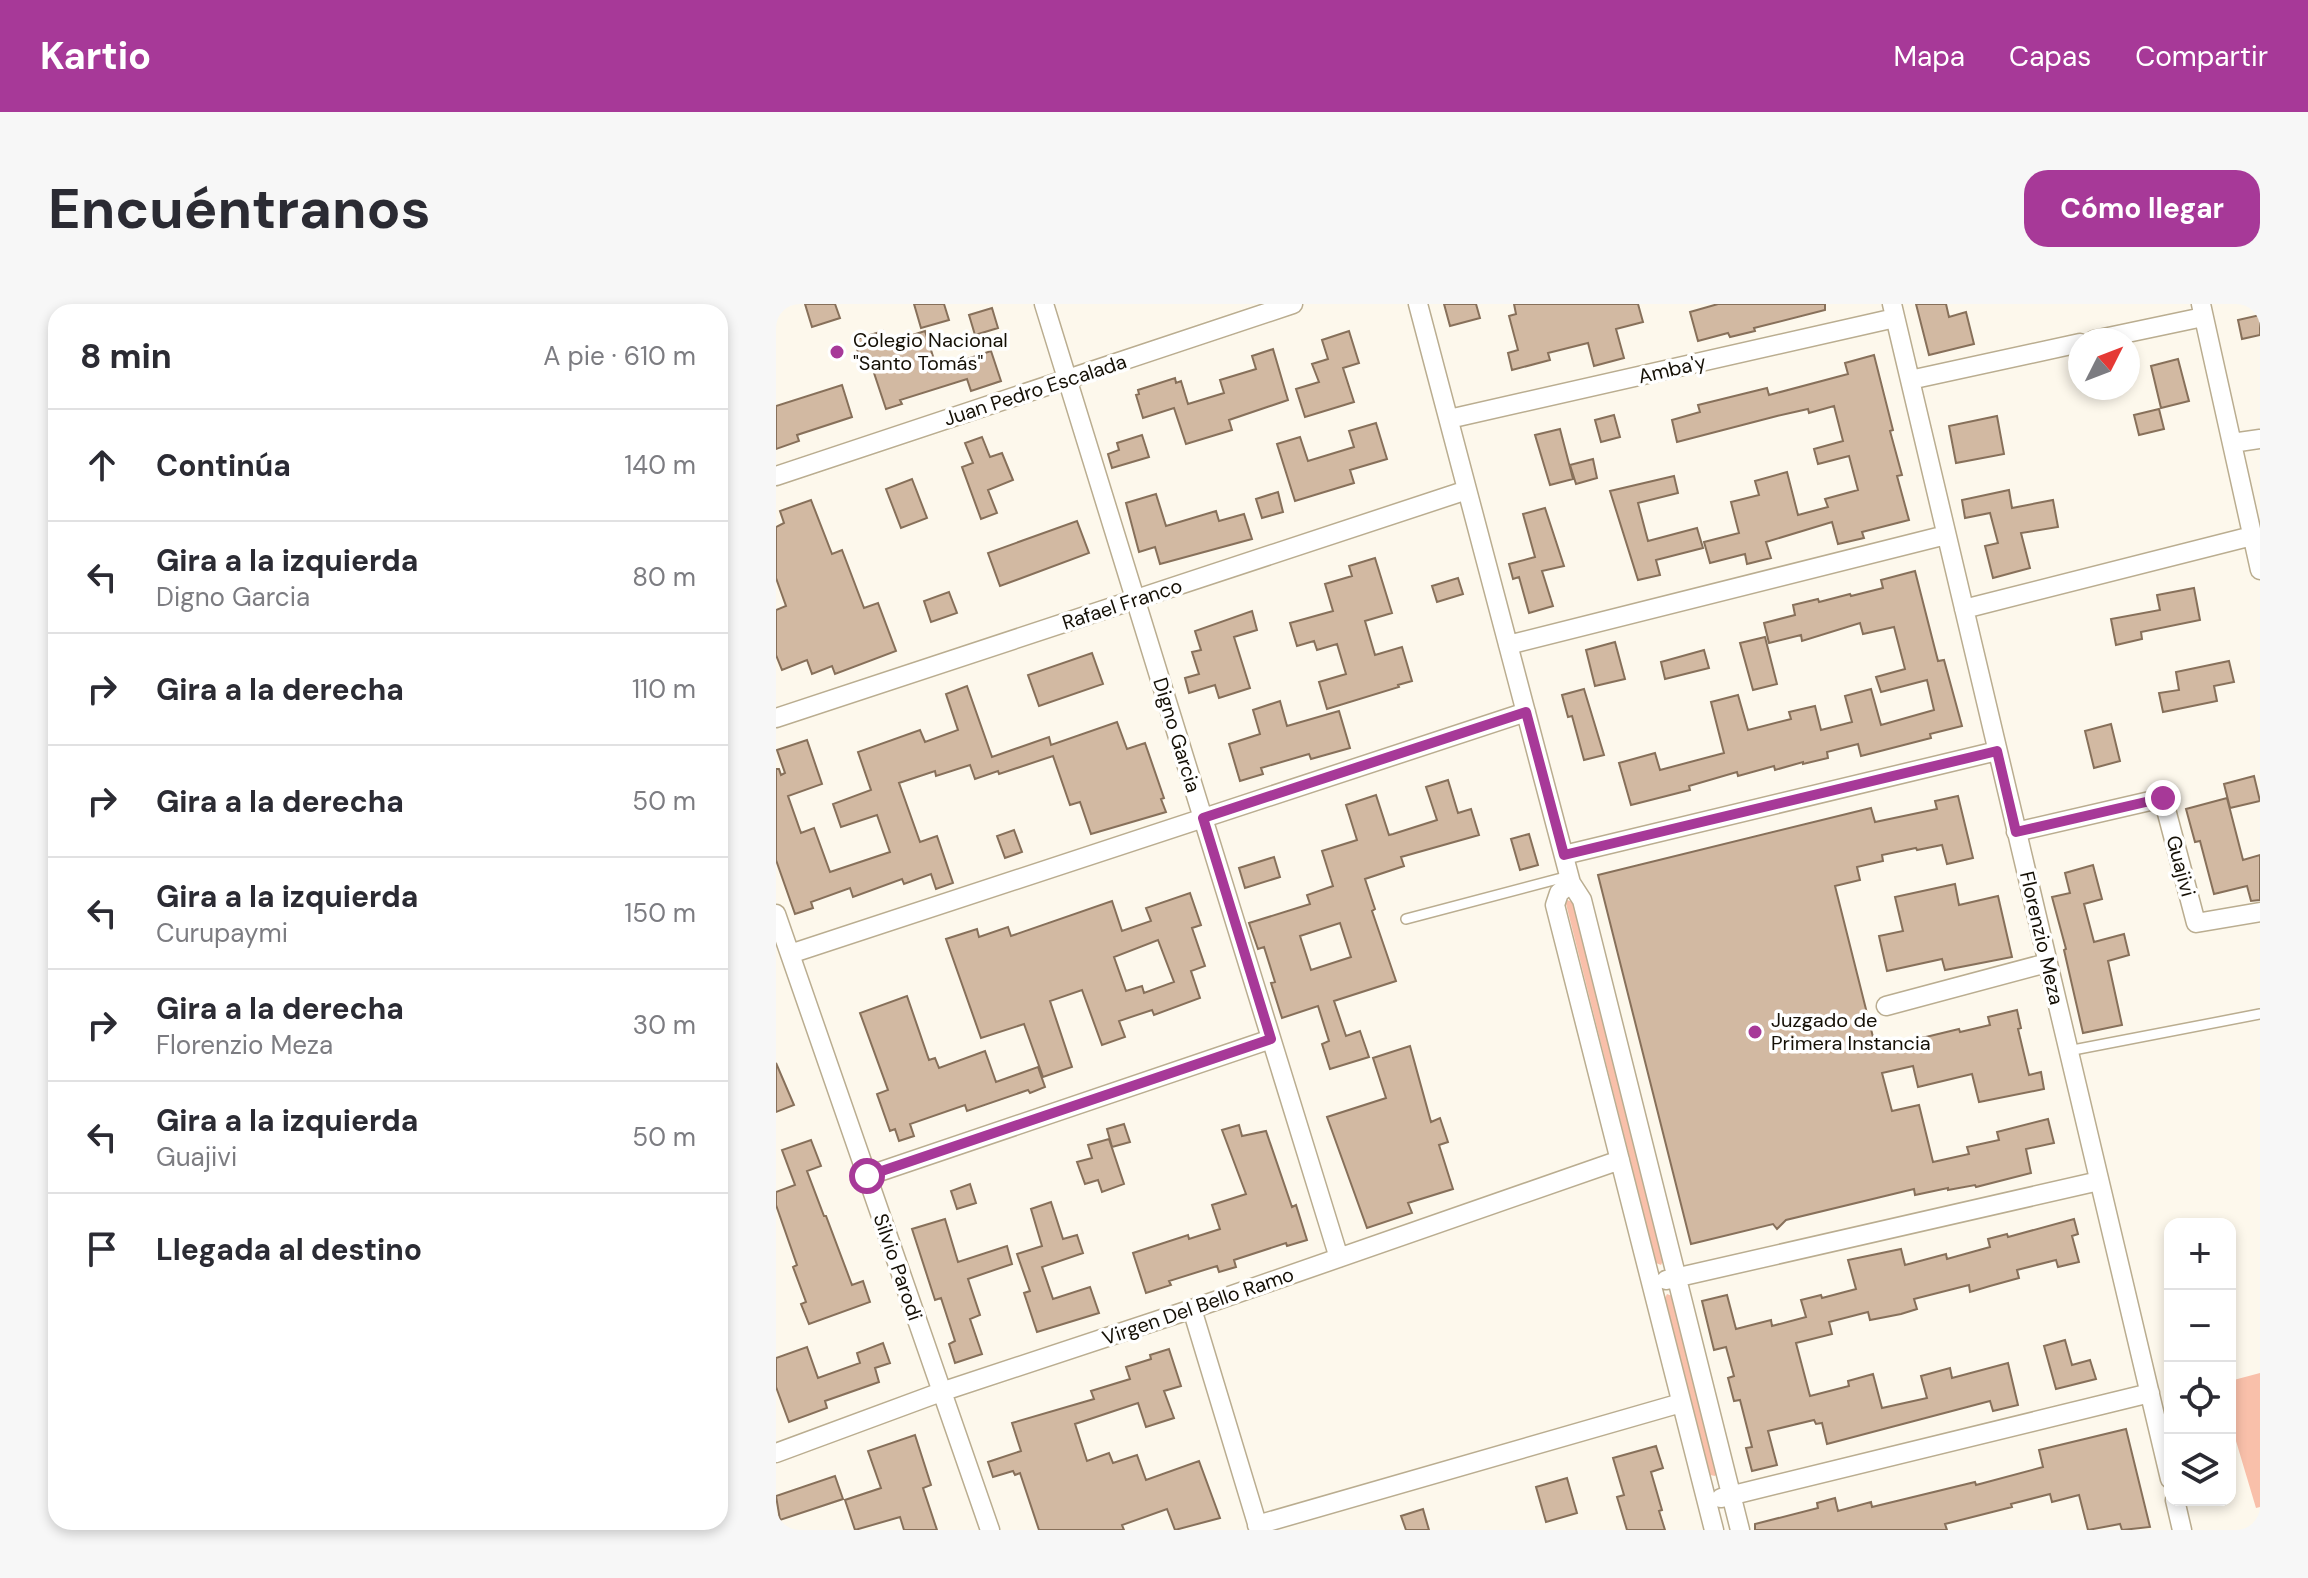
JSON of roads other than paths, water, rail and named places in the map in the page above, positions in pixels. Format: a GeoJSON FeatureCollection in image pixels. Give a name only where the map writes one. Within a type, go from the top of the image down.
{"type":"FeatureCollection","features":[{"type":"Feature","properties":{"kind":"street","name":"Digno Garcia"},"geometry":{"type":"LineString","coordinates":[[1044,304],[1339,1258]]}},
{"type":"Feature","properties":{"kind":"street","name":"Juan Pedro Escalada"},"geometry":{"type":"LineString","coordinates":[[776,476],[1293,304]]}},
{"type":"Feature","properties":{"kind":"street"},"geometry":{"type":"LineString","coordinates":[[1418,304],[1570,880],[1582,900],[1740,1530]]}},
{"type":"Feature","properties":{"kind":"street"},"geometry":{"type":"LineString","coordinates":[[2137,328],[2202,310],[2260,570]]}},
{"type":"Feature","properties":{"kind":"street","name":"Amba'y"},"geometry":{"type":"LineString","coordinates":[[1449,419],[1894,311]]}},
{"type":"Feature","properties":{"kind":"street","name":"Florenzio Meza"},"geometry":{"type":"LineString","coordinates":[[1894,311],[2164,1453]]}},
{"type":"Feature","properties":{"kind":"street"},"geometry":{"type":"LineString","coordinates":[[1910,380],[2068,346]]}},
{"type":"Feature","properties":{"kind":"street"},"geometry":{"type":"LineString","coordinates":[[2232,443],[2260,439]]}},
{"type":"Feature","properties":{"kind":"street","name":"Rafael Franco"},"geometry":{"type":"LineString","coordinates":[[776,718],[1467,490]]}},
{"type":"Feature","properties":{"kind":"street"},"geometry":{"type":"LineString","coordinates":[[1508,645],[1946,535]]}},
{"type":"Feature","properties":{"kind":"street"},"geometry":{"type":"LineString","coordinates":[[1964,609],[2252,536]]}},
{"type":"Feature","properties":{"kind":"street"},"geometry":{"type":"LineString","coordinates":[[790,954],[1526,712]]}},
{"type":"Feature","properties":{"kind":"street"},"geometry":{"type":"LineString","coordinates":[[1564,855],[1997,751]]}},
{"type":"Feature","properties":{"kind":"street","name":"Guajivi"},"geometry":{"type":"LineString","coordinates":[[2016,832],[2163,798],[2196,923],[2260,912]]}},
{"type":"Feature","properties":{"kind":"street"},"geometry":{"type":"LineString","coordinates":[[1570,880],[1559,893],[1555,905],[1714,1530]]}},
{"type":"Feature","properties":{"kind":"street","name":"Silvio Parodi"},"geometry":{"type":"LineString","coordinates":[[776,914],[990,1530]]}},
{"type":"Feature","properties":{"kind":"street"},"geometry":{"type":"LineString","coordinates":[[1886,1006],[2047,963]]}},
{"type":"Feature","properties":{"kind":"street"},"geometry":{"type":"LineString","coordinates":[[867,1176],[1271,1039]]}},
{"type":"Feature","properties":{"kind":"street","name":"Virgen Del Bello Ramo"},"geometry":{"type":"LineString","coordinates":[[776,1453],[941,1392],[1192,1309],[1620,1160]]}},
{"type":"Feature","properties":{"kind":"street"},"geometry":{"type":"LineString","coordinates":[[1651,1284],[2099,1181]]}},
{"type":"Feature","properties":{"kind":"street"},"geometry":{"type":"LineString","coordinates":[[1192,1309],[1258,1527],[1681,1403]]}},
{"type":"Feature","properties":{"kind":"street"},"geometry":{"type":"LineString","coordinates":[[1706,1502],[2150,1393]]}},
{"type":"Feature","properties":{"kind":"street"},"geometry":{"type":"LineString","coordinates":[[2176,1506],[2182,1530]]}},
{"type":"Feature","properties":{"kind":"lane"},"geometry":{"type":"LineString","coordinates":[[1406,919],[1570,880]]}},
{"type":"Feature","properties":{"kind":"lane"},"geometry":{"type":"LineString","coordinates":[[2068,1051],[2260,1014]]}},
{"type":"Feature","properties":{"kind":"place","name":"Colegio Nacional \"Santo Tomás\""},"geometry":{"type":"Point","coordinates":[837,352]}},
{"type":"Feature","properties":{"kind":"place","name":"Juzgado de Primera Instancia"},"geometry":{"type":"Point","coordinates":[1755,1032]}}]}
